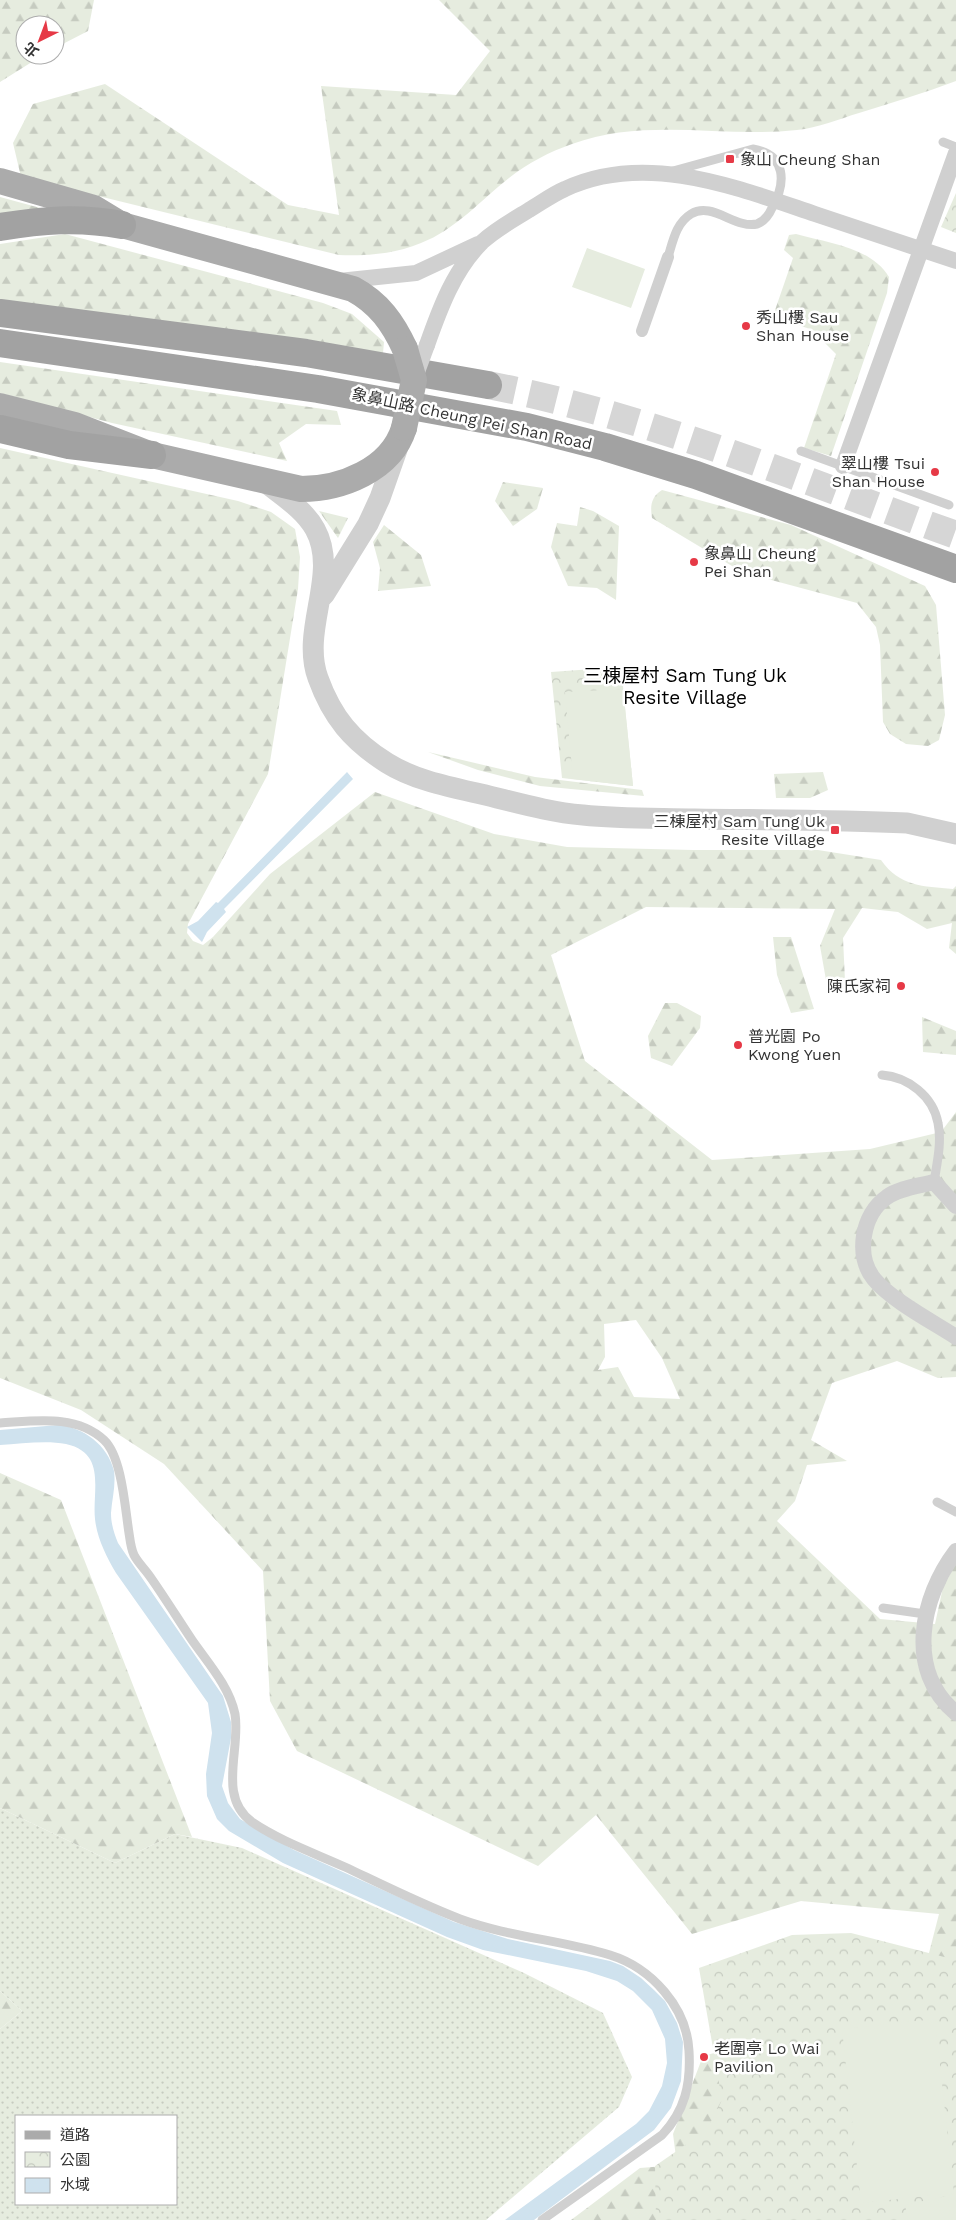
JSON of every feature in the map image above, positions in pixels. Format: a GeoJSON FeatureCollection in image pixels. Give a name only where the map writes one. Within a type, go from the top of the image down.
{"type":"FeatureCollection","features":[{"type":"Feature","properties":{"kind":"highway"},"geometry":{"type":"LineString","coordinates":[[0,227],[58,219],[99,220],[122,224]]}},
{"type":"Feature","properties":{"kind":"highway","name":"象鼻山路 Cheung Pei Shan Road"},"geometry":{"type":"LineString","coordinates":[[0,313],[315,355],[488,385]]}},
{"type":"Feature","properties":{"kind":"highway","name":"象鼻山路 Cheung Pei Shan Road"},"geometry":{"type":"LineString","coordinates":[[0,343],[318,388],[527,427],[604,447],[696,475],[956,569]]}},
{"type":"Feature","properties":{"kind":"highway"},"geometry":{"type":"LineString","coordinates":[[0,429],[69,445],[152,455]]}},
{"type":"Feature","properties":{"kind":"main road"},"geometry":{"type":"LineString","coordinates":[[0,181],[94,208],[122,224],[353,289],[367,296],[416,347],[414,380],[403,432],[393,448],[373,468],[344,483],[317,489],[301,489],[152,455],[75,425],[0,406]]}},
{"type":"Feature","properties":{"kind":"street"},"geometry":{"type":"LineString","coordinates":[[844,466],[956,152]]}},
{"type":"Feature","properties":{"kind":"street"},"geometry":{"type":"LineString","coordinates":[[330,282],[416,273],[482,242],[499,229],[565,189],[616,176],[658,174],[704,179],[956,260]]}},
{"type":"Feature","properties":{"kind":"street"},"geometry":{"type":"LineString","coordinates":[[416,347],[452,284],[482,242]]}},
{"type":"Feature","properties":{"kind":"street"},"geometry":{"type":"LineString","coordinates":[[642,331],[668,257]]}},
{"type":"Feature","properties":{"kind":"street"},"geometry":{"type":"LineString","coordinates":[[317,608],[330,583],[368,524],[380,498],[403,432]]}},
{"type":"Feature","properties":{"kind":"street"},"geometry":{"type":"LineString","coordinates":[[263,480],[297,508],[315,529],[323,559],[323,580],[317,608],[312,650],[316,673],[325,697],[336,718],[358,742],[388,764],[415,776],[457,788],[582,815],[907,822],[956,834]]}},
{"type":"Feature","properties":{"kind":"street"},"geometry":{"type":"LineString","coordinates":[[956,1206],[934,1182],[887,1196],[875,1208],[868,1220],[863,1243],[865,1263],[874,1278],[884,1289],[956,1337]]}},
{"type":"Feature","properties":{"kind":"street"},"geometry":{"type":"LineString","coordinates":[[956,1551],[942,1569],[925,1614],[924,1644],[926,1667],[934,1688],[956,1713]]}},
{"type":"Feature","properties":{"kind":"lane"},"geometry":{"type":"LineString","coordinates":[[943,142],[956,147]]}},
{"type":"Feature","properties":{"kind":"lane"},"geometry":{"type":"LineString","coordinates":[[658,174],[693,167],[753,149],[763,151],[781,169],[782,185],[766,219],[756,224],[747,224],[706,210],[696,211],[680,223],[668,257]]}},
{"type":"Feature","properties":{"kind":"lane"},"geometry":{"type":"LineString","coordinates":[[801,451],[949,505]]}},
{"type":"Feature","properties":{"kind":"lane"},"geometry":{"type":"LineString","coordinates":[[882,1075],[895,1076],[911,1083],[929,1102],[938,1122],[939,1151],[934,1182]]}},
{"type":"Feature","properties":{"kind":"lane"},"geometry":{"type":"LineString","coordinates":[[0,1423],[69,1422],[88,1429],[105,1441],[113,1451],[118,1468],[133,1554],[230,1699],[236,1728],[232,1781],[234,1796],[243,1813],[252,1821],[291,1842],[459,1918],[498,1931],[611,1955],[638,1968],[659,1985],[670,1999],[681,2017],[689,2044],[689,2084],[677,2117],[662,2135],[542,2220]]}},
{"type":"Feature","properties":{"kind":"lane"},"geometry":{"type":"LineString","coordinates":[[937,1502],[956,1512]]}},
{"type":"Feature","properties":{"kind":"lane"},"geometry":{"type":"LineString","coordinates":[[883,1608],[925,1614]]}},
{"type":"Feature","properties":{"kind":"green space"},"geometry":{"type":"Polygon","coordinates":[[[0,0],[94,0],[88,31],[65,43],[65,15],[15,15],[15,65],[27,65],[0,82],[0,0]]]}},
{"type":"Feature","properties":{"kind":"green space"},"geometry":{"type":"Polygon","coordinates":[[[439,0],[956,0],[956,81],[805,129],[769,132],[655,130],[599,136],[572,144],[547,154],[524,167],[456,223],[433,237],[411,247],[381,254],[339,255],[21,177],[13,143],[33,104],[105,84],[288,205],[339,215],[321,86],[456,95],[490,51],[439,0]]]}},
{"type":"Feature","properties":{"kind":"green space"},"geometry":{"type":"Polygon","coordinates":[[[956,193],[956,233],[941,227],[956,193]]]}},
{"type":"Feature","properties":{"kind":"green space"},"geometry":{"type":"Polygon","coordinates":[[[0,197],[44,209],[0,216],[0,197]]]}},
{"type":"Feature","properties":{"kind":"green space"},"geometry":{"type":"Polygon","coordinates":[[[65,234],[323,303],[352,314],[384,342],[383,353],[0,300],[0,244],[65,234]]]}},
{"type":"Feature","properties":{"kind":"green space"},"geometry":{"type":"Polygon","coordinates":[[[796,234],[835,244],[860,253],[881,267],[889,277],[887,293],[831,456],[804,448],[836,354],[825,343],[824,334],[773,316],[793,258],[784,250],[789,235],[796,234]]]}},
{"type":"Feature","properties":{"kind":"green space"},"geometry":{"type":"Polygon","coordinates":[[[587,248],[645,269],[631,308],[572,287],[587,248]]]}},
{"type":"Feature","properties":{"kind":"green space"},"geometry":{"type":"Polygon","coordinates":[[[0,362],[337,411],[341,425],[306,424],[279,443],[287,461],[112,423],[0,393],[0,362]]]}},
{"type":"Feature","properties":{"kind":"green space"},"geometry":{"type":"Polygon","coordinates":[[[0,448],[238,501],[271,512],[295,529],[300,557],[298,589],[268,774],[188,924],[187,933],[193,941],[203,945],[213,937],[270,874],[375,792],[494,834],[567,847],[818,850],[881,860],[896,875],[913,884],[953,889],[956,886],[956,954],[949,948],[952,923],[927,929],[898,912],[862,908],[843,938],[845,981],[826,980],[820,946],[835,909],[646,907],[551,955],[585,1061],[712,1160],[870,1149],[941,1132],[956,1112],[956,1377],[938,1378],[897,1361],[832,1383],[811,1440],[847,1461],[807,1465],[795,1501],[777,1521],[880,1619],[935,1624],[943,1587],[956,1563],[956,1983],[921,1984],[939,1914],[801,1901],[692,1934],[596,1815],[538,1866],[297,1751],[270,1701],[263,1571],[164,1464],[81,1410],[0,1378],[0,448]],[[636,1320],[604,1324],[605,1357],[598,1370],[618,1367],[634,1397],[680,1399],[662,1358],[636,1320]]]}},
{"type":"Feature","properties":{"kind":"green space"},"geometry":{"type":"Polygon","coordinates":[[[503,482],[543,488],[537,509],[513,526],[495,501],[503,482]]]}},
{"type":"Feature","properties":{"kind":"green space"},"geometry":{"type":"Polygon","coordinates":[[[662,490],[791,525],[925,586],[936,605],[945,715],[939,740],[928,746],[906,744],[890,734],[883,722],[880,645],[876,627],[857,603],[742,572],[652,518],[652,502],[662,490]]]}},
{"type":"Feature","properties":{"kind":"green space"},"geometry":{"type":"Polygon","coordinates":[[[580,507],[593,511],[619,526],[616,600],[597,588],[568,586],[551,547],[557,523],[577,526],[580,507]]]}},
{"type":"Feature","properties":{"kind":"green space"},"geometry":{"type":"Polygon","coordinates":[[[319,511],[348,518],[338,538],[319,511]]]}},
{"type":"Feature","properties":{"kind":"green space"},"geometry":{"type":"Polygon","coordinates":[[[384,525],[421,555],[431,586],[378,591],[380,568],[373,542],[384,525]]]}},
{"type":"Feature","properties":{"kind":"green space"},"geometry":{"type":"Polygon","coordinates":[[[621,667],[633,786],[562,778],[551,672],[621,667]]]}},
{"type":"Feature","properties":{"kind":"green space"},"geometry":{"type":"Polygon","coordinates":[[[623,689],[633,786],[573,779],[565,692],[623,689]]]}},
{"type":"Feature","properties":{"kind":"green space"},"geometry":{"type":"Polygon","coordinates":[[[428,752],[535,777],[642,790],[644,796],[540,786],[478,770],[428,752]]]}},
{"type":"Feature","properties":{"kind":"green space"},"geometry":{"type":"Polygon","coordinates":[[[823,772],[828,790],[810,798],[776,798],[774,774],[823,772]]]}},
{"type":"Feature","properties":{"kind":"green space"},"geometry":{"type":"Polygon","coordinates":[[[773,937],[791,937],[814,1009],[791,1013],[777,975],[773,937]]]}},
{"type":"Feature","properties":{"kind":"green space"},"geometry":{"type":"Polygon","coordinates":[[[665,1003],[677,1003],[701,1016],[700,1028],[672,1066],[651,1058],[648,1036],[665,1003]]]}},
{"type":"Feature","properties":{"kind":"green space"},"geometry":{"type":"Polygon","coordinates":[[[922,1017],[956,1031],[956,1055],[923,1052],[922,1017]]]}},
{"type":"Feature","properties":{"kind":"green space"},"geometry":{"type":"Polygon","coordinates":[[[0,1473],[61,1500],[192,1837],[175,1834],[115,1863],[0,1808],[0,1473]]]}},
{"type":"Feature","properties":{"kind":"green space"},"geometry":{"type":"Polygon","coordinates":[[[0,1808],[115,1863],[175,1834],[242,1848],[524,1973],[603,2013],[632,2077],[619,2107],[486,2220],[0,2220],[0,2029],[22,2011],[0,1991],[0,1808]]]}},
{"type":"Feature","properties":{"kind":"green space"},"geometry":{"type":"Polygon","coordinates":[[[851,1933],[956,1960],[956,2220],[656,2220],[655,2166],[707,2130],[722,2100],[699,1968],[792,1935],[851,1933]]]}},
{"type":"Feature","properties":{"kind":"green space"},"geometry":{"type":"Polygon","coordinates":[[[0,1991],[22,2011],[0,2029],[0,1991]]]}},
{"type":"Feature","properties":{"kind":"green space"},"geometry":{"type":"Polygon","coordinates":[[[935,2019],[954,2193],[861,2203],[842,2029],[935,2019]]]}},
{"type":"Feature","properties":{"kind":"green space"},"geometry":{"type":"Polygon","coordinates":[[[759,2041],[727,2220],[571,2220],[640,2168],[677,2165],[673,2134],[703,2056],[759,2041]]]}},
{"type":"Feature","properties":{"kind":"green space"},"geometry":{"type":"Polygon","coordinates":[[[956,2194],[956,2220],[908,2220],[905,2205],[956,2194]]]}},
{"type":"Feature","properties":{"kind":"water"},"geometry":{"type":"Polygon","coordinates":[[[347,772],[353,779],[224,909],[226,912],[207,932],[202,942],[187,927],[198,921],[216,902],[218,903],[347,772]]]}},
{"type":"Feature","properties":{"kind":"water"},"geometry":{"type":"Polygon","coordinates":[[[58,1425],[76,1429],[85,1434],[93,1439],[106,1453],[114,1471],[111,1517],[118,1543],[223,1696],[231,1722],[231,1738],[222,1786],[228,1803],[240,1819],[294,1850],[454,1922],[508,1939],[610,1961],[623,1966],[641,1978],[665,2001],[677,2023],[683,2042],[681,2081],[671,2108],[654,2130],[534,2220],[505,2220],[636,2124],[649,2111],[662,2086],[667,2063],[665,2039],[652,2010],[633,1991],[617,1981],[586,1971],[483,1950],[447,1937],[283,1863],[229,1831],[217,1819],[207,1796],[206,1774],[212,1733],[208,1703],[116,1573],[105,1553],[96,1526],[95,1474],[92,1464],[79,1449],[66,1444],[41,1442],[0,1445],[0,1430],[58,1425]]]}},
{"type":"Feature","properties":{"kind":"tunnel"},"geometry":{"type":"LineString","coordinates":[[488,385],[548,398],[666,432],[724,451],[956,535]]}},
{"type":"Feature","properties":{"kind":"place","name":"象山 Cheung Shan"},"geometry":{"type":"Point","coordinates":[730,159]}},
{"type":"Feature","properties":{"kind":"place","name":"秀山樓 Sau Shan House"},"geometry":{"type":"Point","coordinates":[746,326]}},
{"type":"Feature","properties":{"kind":"place","name":"翠山樓 Tsui Shan House"},"geometry":{"type":"Point","coordinates":[935,472]}},
{"type":"Feature","properties":{"kind":"place","name":"象鼻山 Cheung Pei Shan"},"geometry":{"type":"Point","coordinates":[694,562]}},
{"type":"Feature","properties":{"kind":"place","name":"三棟屋村 Sam Tung Uk Resite Village"},"geometry":{"type":"Point","coordinates":[835,830]}},
{"type":"Feature","properties":{"kind":"place","name":"陳氏家祠"},"geometry":{"type":"Point","coordinates":[901,986]}},
{"type":"Feature","properties":{"kind":"place","name":"普光園 Po Kwong Yuen"},"geometry":{"type":"Point","coordinates":[738,1045]}},
{"type":"Feature","properties":{"kind":"place","name":"老圍亭 Lo Wai Pavilion"},"geometry":{"type":"Point","coordinates":[704,2057]}},
{"type":"Feature","properties":{"kind":"district","name":"三棟屋村 Sam Tung Uk Resite Village"},"geometry":{"type":"Point","coordinates":[685,686]}}]}
